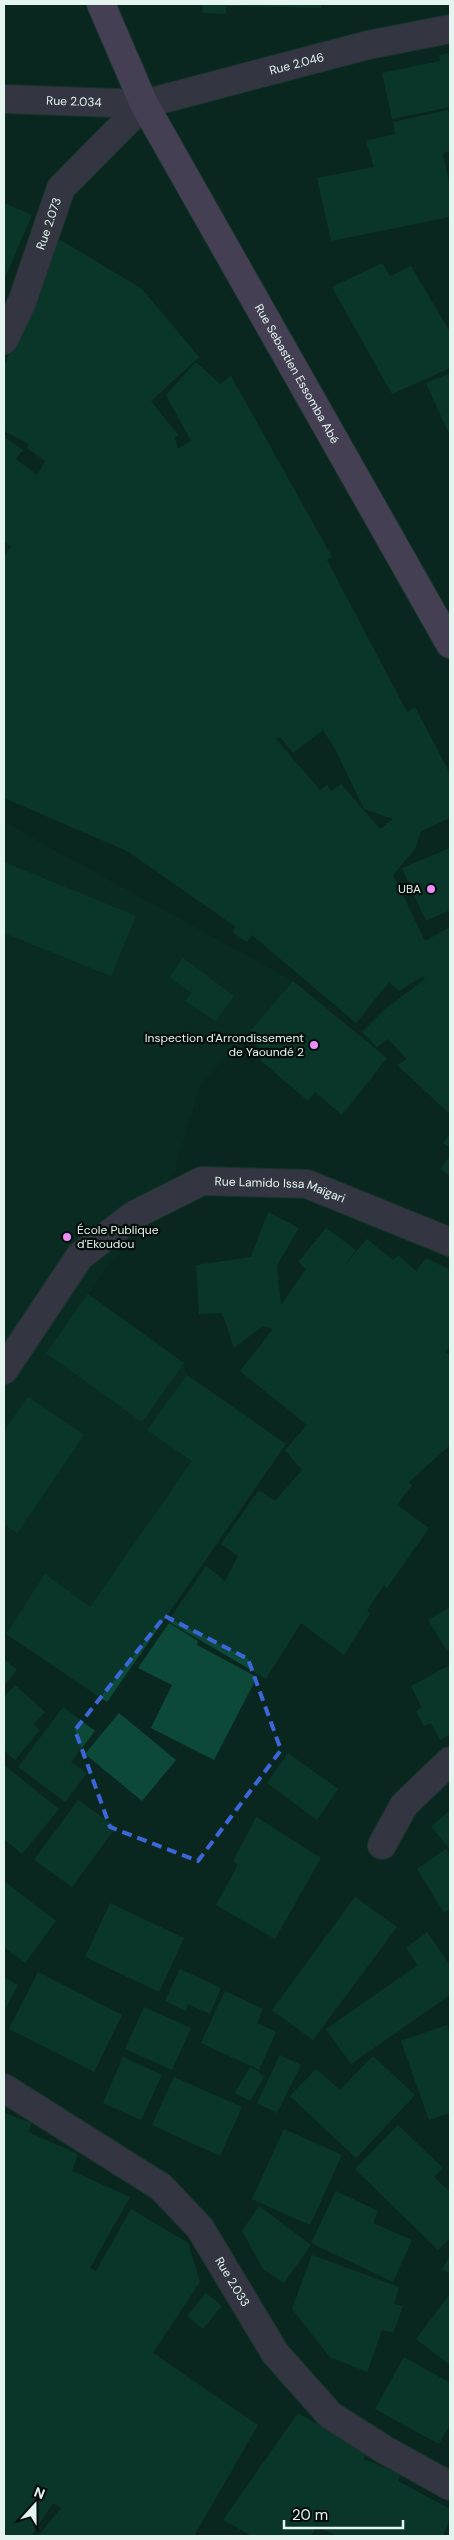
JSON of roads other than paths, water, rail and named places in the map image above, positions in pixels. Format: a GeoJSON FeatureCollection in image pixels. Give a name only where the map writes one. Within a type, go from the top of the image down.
{"type":"FeatureCollection","features":[{"type":"Feature","properties":{"kind":"main road","name":"Rue Sebastien Essomba Abé"},"geometry":{"type":"LineString","coordinates":[[101,4],[144,104],[450,644]]}},
{"type":"Feature","properties":{"kind":"street","name":"Rue 2.046"},"geometry":{"type":"LineString","coordinates":[[144,104],[368,45],[450,29]]}},
{"type":"Feature","properties":{"kind":"street","name":"Rue 2.034"},"geometry":{"type":"LineString","coordinates":[[4,99],[144,104]]}},
{"type":"Feature","properties":{"kind":"street","name":"Rue 2.073"},"geometry":{"type":"LineString","coordinates":[[4,340],[22,302],[61,188],[144,104]]}},
{"type":"Feature","properties":{"kind":"street","name":"Rue Lamido Issa Maïgari"},"geometry":{"type":"LineString","coordinates":[[4,1370],[80,1256],[134,1215],[202,1181],[307,1184],[450,1242]]}},
{"type":"Feature","properties":{"kind":"street"},"geometry":{"type":"LineString","coordinates":[[382,1845],[404,1805],[450,1761]]}},
{"type":"Feature","properties":{"kind":"street","name":"Rue 2.033"},"geometry":{"type":"LineString","coordinates":[[4,2088],[160,2187],[200,2228],[275,2352],[330,2415],[385,2450],[450,2486]]}},
{"type":"Feature","properties":{"kind":"place","name":"UBA"},"geometry":{"type":"Point","coordinates":[431,889]}},
{"type":"Feature","properties":{"kind":"place","name":"Inspection d'Arrondissement de Yaoundé 2"},"geometry":{"type":"Point","coordinates":[314,1045]}},
{"type":"Feature","properties":{"kind":"place","name":"École Publique d'Ekoudou"},"geometry":{"type":"Point","coordinates":[67,1237]}}]}
